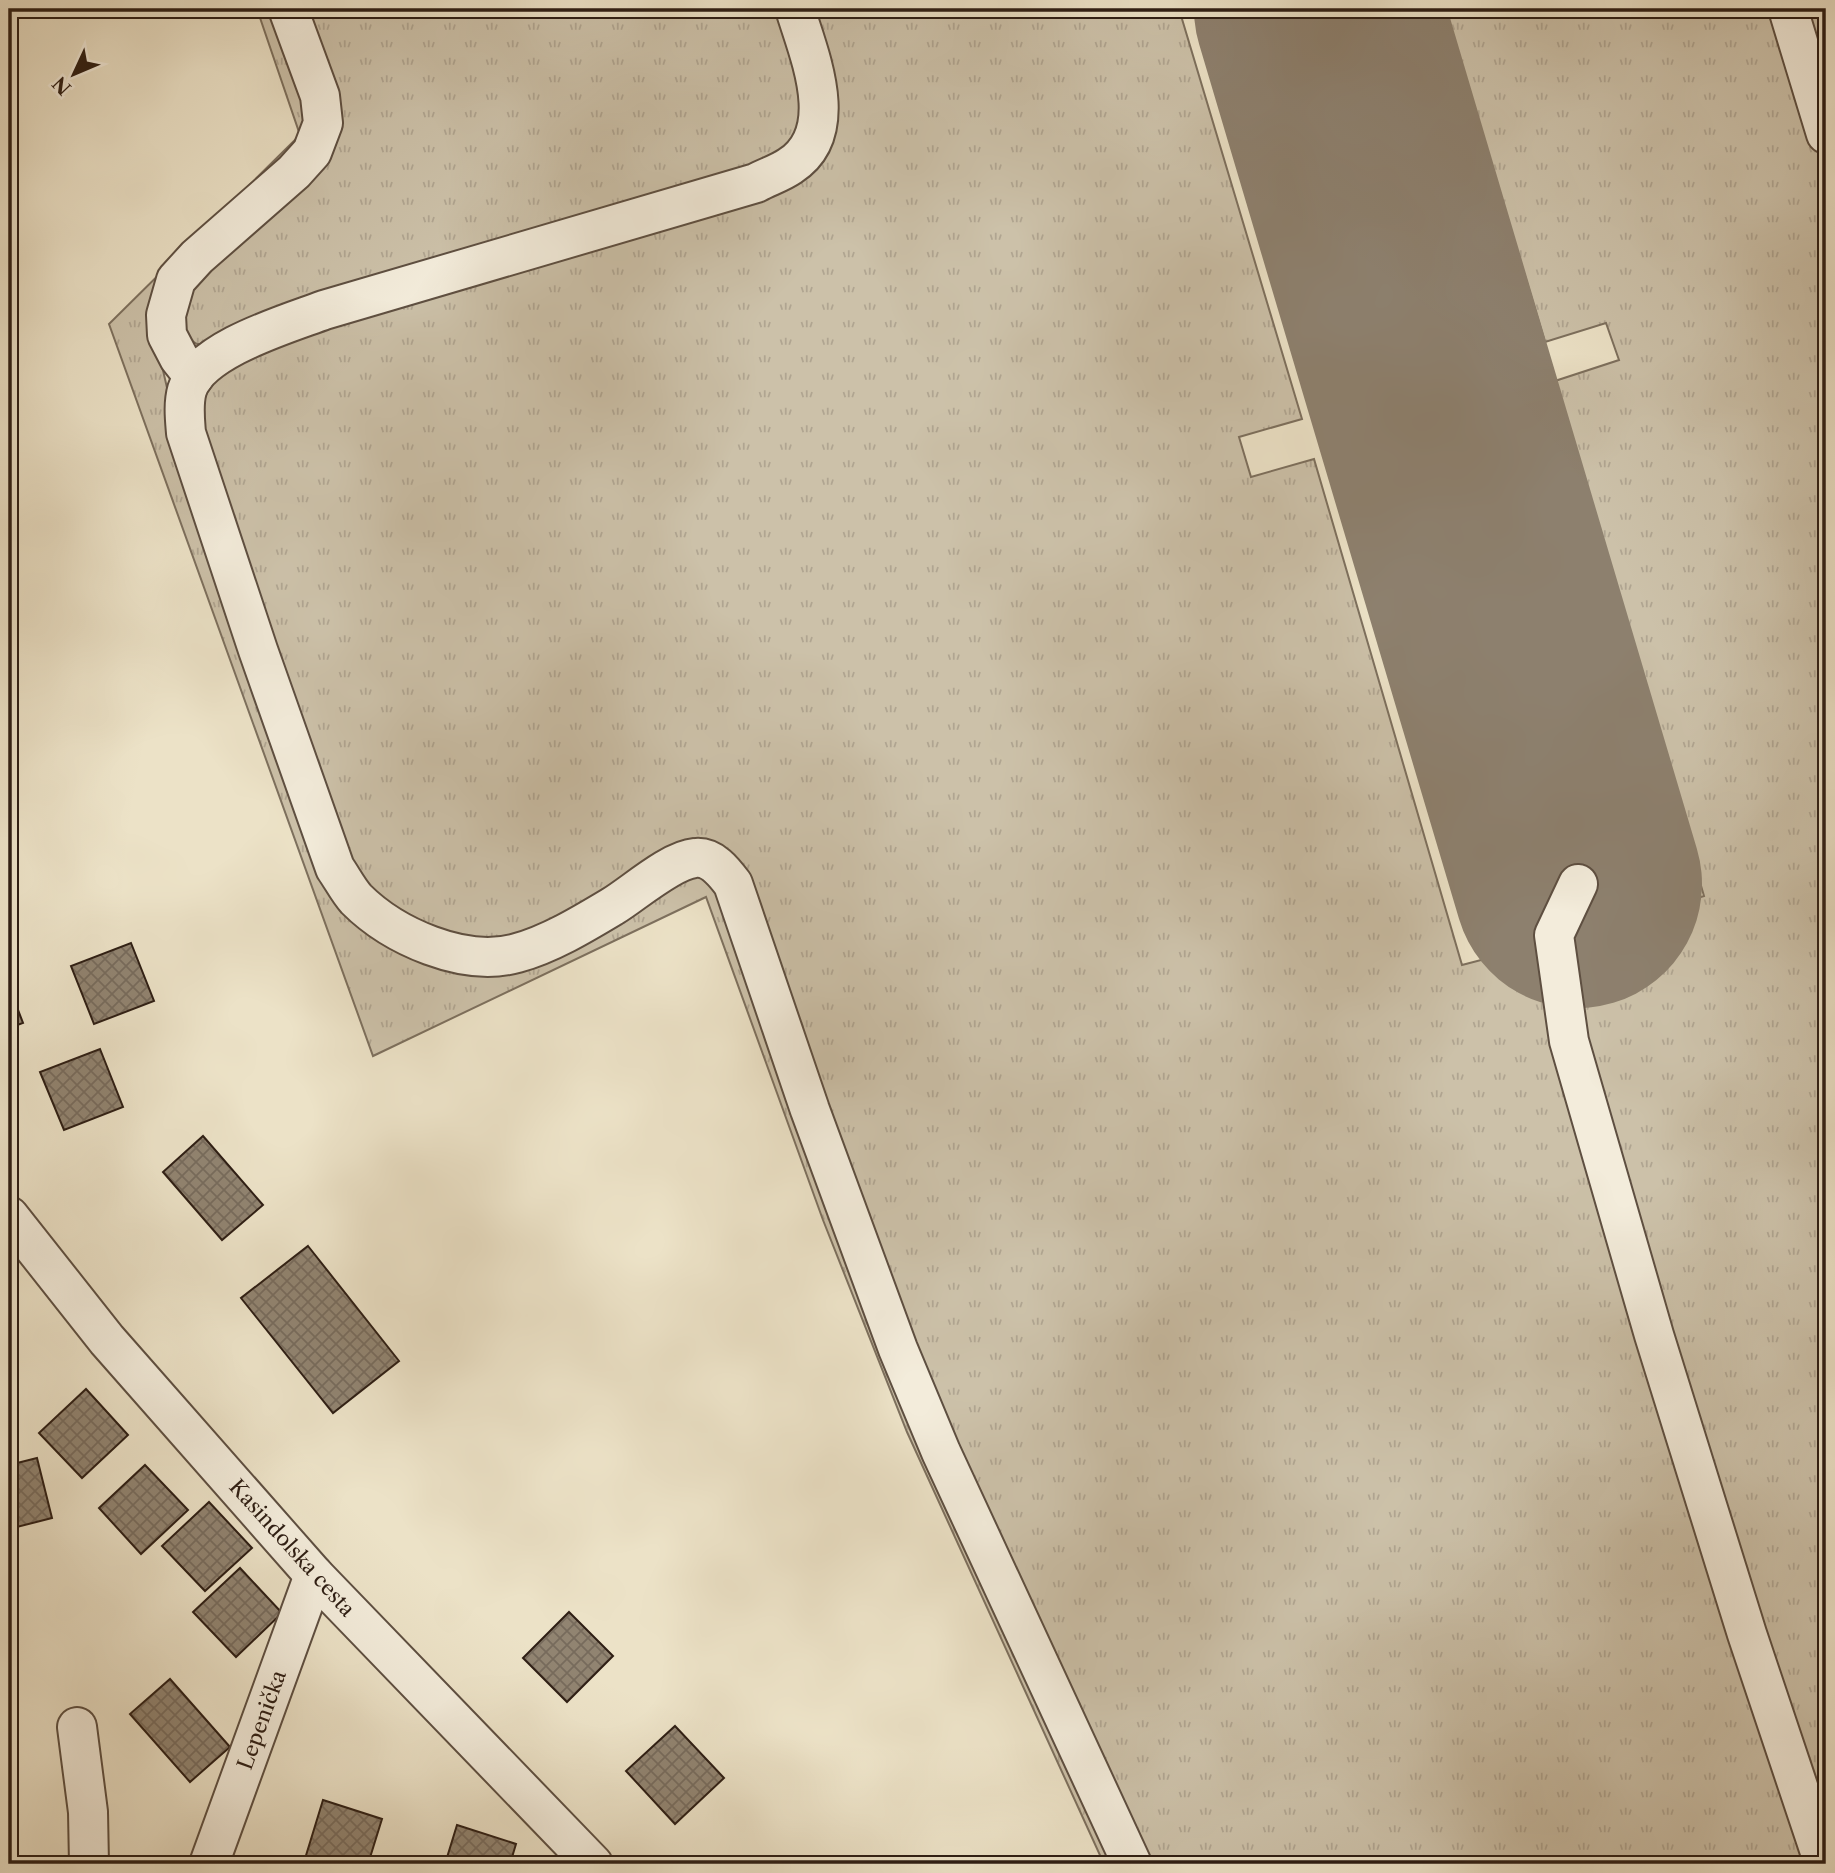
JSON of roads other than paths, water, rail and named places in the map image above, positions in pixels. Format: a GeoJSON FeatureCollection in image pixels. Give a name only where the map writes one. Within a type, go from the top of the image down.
{"type":"FeatureCollection","features":[{"type":"Feature","properties":{"kind":"street"},"geometry":{"type":"LineString","coordinates":[[194,377],[179,358],[167,335],[166,315],[176,280],[197,257],[303,162],[312,152],[323,123],[320,96],[288,9]]}},
{"type":"Feature","properties":{"kind":"street"},"geometry":{"type":"LineString","coordinates":[[795,9],[813,69],[820,115],[816,134],[792,166],[755,183],[324,310],[261,333],[227,349],[194,377],[187,390],[186,433],[335,868],[355,897],[379,918],[402,933],[478,958],[518,953],[564,933],[614,906],[655,877],[696,858],[711,861],[733,884],[810,1110],[898,1349],[941,1452],[1132,1864]]}},
{"type":"Feature","properties":{"kind":"street"},"geometry":{"type":"LineString","coordinates":[[1788,9],[1826,134]]}},
{"type":"Feature","properties":{"kind":"street"},"geometry":{"type":"LineString","coordinates":[[1578,884],[1554,935],[1569,1041],[1662,1361],[1747,1634],[1824,1864]]}},
{"type":"Feature","properties":{"kind":"street","name":"Kasindolska cesta"},"geometry":{"type":"LineString","coordinates":[[9,1216],[107,1340],[314,1575],[593,1864]]}},
{"type":"Feature","properties":{"kind":"street","name":"Lepenička"},"geometry":{"type":"LineString","coordinates":[[209,1864],[314,1575]]}},
{"type":"Feature","properties":{"kind":"street"},"geometry":{"type":"LineString","coordinates":[[77,1727],[88,1812],[89,1864]]}}]}
